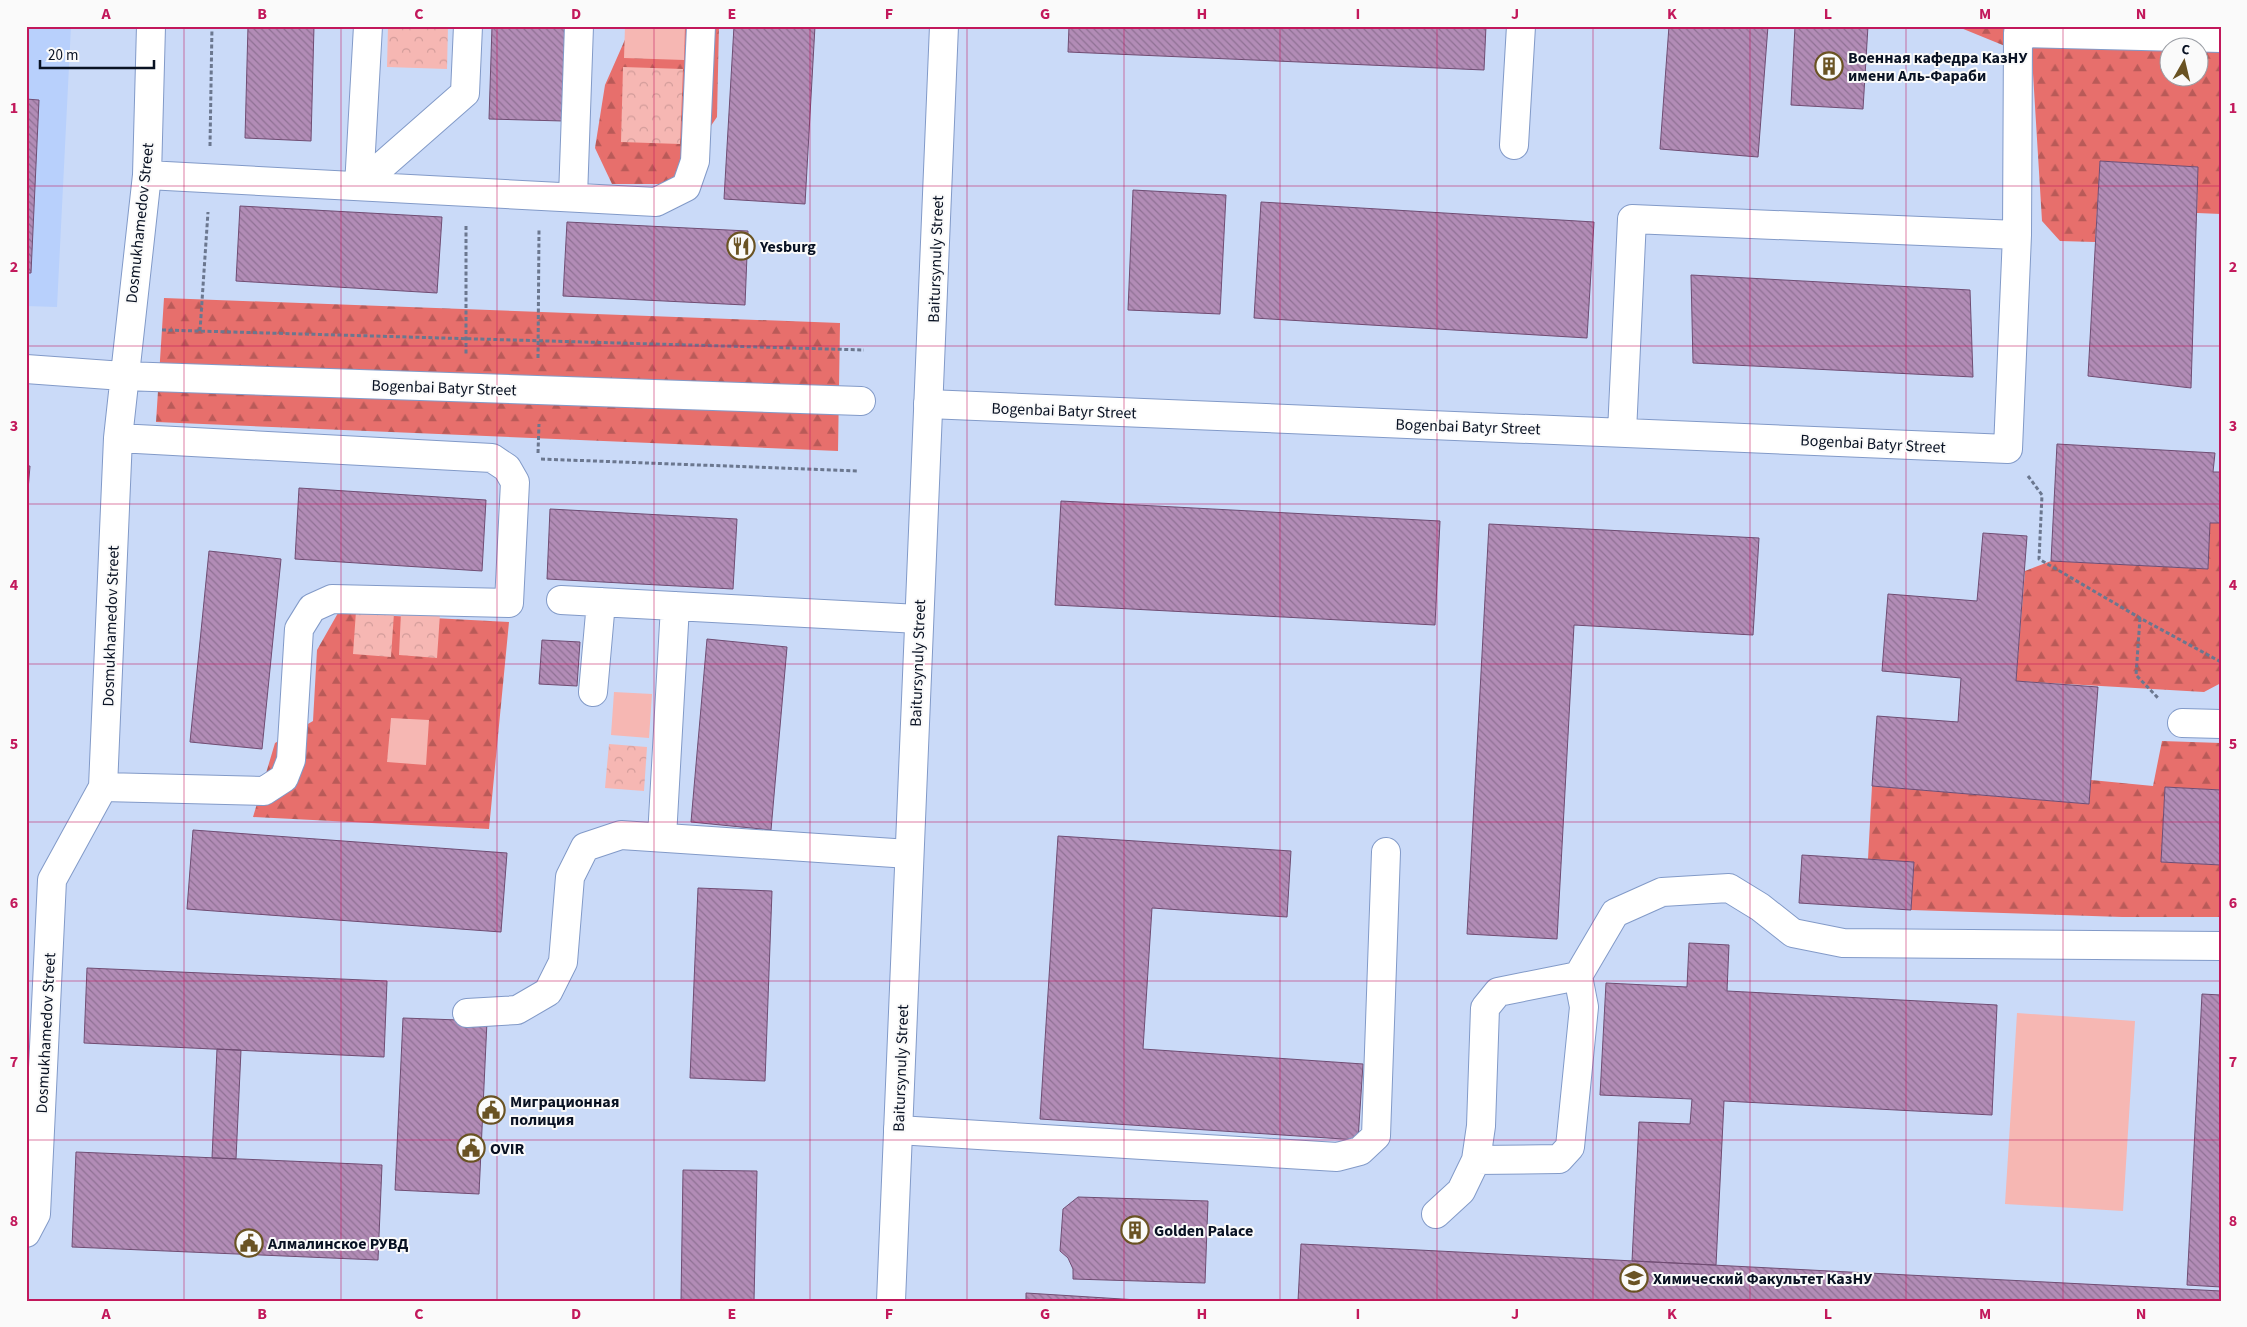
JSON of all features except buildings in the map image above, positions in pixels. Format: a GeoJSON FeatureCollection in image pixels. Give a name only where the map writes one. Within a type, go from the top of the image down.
{"type":"FeatureCollection","features":[{"type":"Feature","properties":{"kind":"street","name":"Dosmukhamedov Street"},"geometry":{"type":"LineString","coordinates":[[31,1224],[52,880],[103,787],[118,438],[123,376],[146,175],[152,26]]}},
{"type":"Feature","properties":{"kind":"street"},"geometry":{"type":"LineString","coordinates":[[359,186],[368,26]]}},
{"type":"Feature","properties":{"kind":"street"},"geometry":{"type":"LineString","coordinates":[[359,186],[465,93],[468,26]]}},
{"type":"Feature","properties":{"kind":"street"},"geometry":{"type":"LineString","coordinates":[[573,197],[579,26]]}},
{"type":"Feature","properties":{"kind":"street"},"geometry":{"type":"LineString","coordinates":[[146,175],[656,202],[686,187],[695,161],[701,26]]}},
{"type":"Feature","properties":{"kind":"street","name":"Baitursynuly Street"},"geometry":{"type":"LineString","coordinates":[[890,1301],[944,26]]}},
{"type":"Feature","properties":{"kind":"street"},"geometry":{"type":"LineString","coordinates":[[1514,145],[1521,26]]}},
{"type":"Feature","properties":{"kind":"street"},"geometry":{"type":"LineString","coordinates":[[2008,449],[2017,235],[2018,33],[2136,31],[2221,38]]}},
{"type":"Feature","properties":{"kind":"street"},"geometry":{"type":"LineString","coordinates":[[1622,432],[1632,219],[2017,235]]}},
{"type":"Feature","properties":{"kind":"street","name":"Bogenbai Batyr Street"},"geometry":{"type":"LineString","coordinates":[[26,369],[123,376],[862,401]]}},
{"type":"Feature","properties":{"kind":"street","name":"Bogenbai Batyr Street"},"geometry":{"type":"LineString","coordinates":[[928,404],[2008,449]]}},
{"type":"Feature","properties":{"kind":"street"},"geometry":{"type":"LineString","coordinates":[[103,787],[264,791],[284,778],[291,760],[300,629],[312,608],[332,599],[509,603],[515,482],[507,468],[492,458],[118,438]]}},
{"type":"Feature","properties":{"kind":"street"},"geometry":{"type":"LineString","coordinates":[[561,600],[919,619]]}},
{"type":"Feature","properties":{"kind":"street"},"geometry":{"type":"LineString","coordinates":[[593,692],[601,602]]}},
{"type":"Feature","properties":{"kind":"street"},"geometry":{"type":"LineString","coordinates":[[662,837],[675,606]]}},
{"type":"Feature","properties":{"kind":"street"},"geometry":{"type":"LineString","coordinates":[[2182,723],[2221,724]]}},
{"type":"Feature","properties":{"kind":"street"},"geometry":{"type":"LineString","coordinates":[[466,1013],[517,1010],[548,992],[564,962],[570,877],[585,847],[621,835],[909,854]]}},
{"type":"Feature","properties":{"kind":"street"},"geometry":{"type":"LineString","coordinates":[[898,1130],[1337,1157],[1360,1151],[1376,1136],[1386,852]]}},
{"type":"Feature","properties":{"kind":"street"},"geometry":{"type":"LineString","coordinates":[[1476,1160],[1559,1159],[1570,1148],[1584,1007],[1578,976],[1615,913],[1662,892],[1728,888],[1760,907],[1794,933],[1843,943],[2221,946]]}},
{"type":"Feature","properties":{"kind":"street"},"geometry":{"type":"LineString","coordinates":[[1436,1214],[1461,1191],[1476,1160],[1481,1126],[1485,1008],[1498,992],[1578,976]]}},
{"type":"Feature","properties":{"kind":"path"},"geometry":{"type":"LineString","coordinates":[[465,192],[466,388]]}},
{"type":"Feature","properties":{"kind":"path"},"geometry":{"type":"LineString","coordinates":[[539,390],[540,196]]}},
{"type":"Feature","properties":{"kind":"path"},"geometry":{"type":"LineString","coordinates":[[129,329],[864,350]]}},
{"type":"Feature","properties":{"kind":"path"},"geometry":{"type":"LineString","coordinates":[[2008,449],[2042,495],[2039,558],[2140,618],[2221,662]]}},
{"type":"Feature","properties":{"kind":"path"},"geometry":{"type":"LineString","coordinates":[[492,458],[859,471]]}},
{"type":"Feature","properties":{"kind":"path"},"geometry":{"type":"LineString","coordinates":[[2140,618],[2136,675],[2182,723]]}},
{"type":"Feature","properties":{"kind":"shaded area"},"geometry":{"type":"Polygon","coordinates":[[[26,26],[71,26],[57,307],[26,306],[26,26]]]}},
{"type":"Feature","properties":{"kind":"green space"},"geometry":{"type":"Polygon","coordinates":[[[388,26],[448,26],[447,69],[387,67],[388,26]]]}},
{"type":"Feature","properties":{"kind":"green space"},"geometry":{"type":"Polygon","coordinates":[[[625,26],[685,26],[684,60],[624,58],[625,26]]]}},
{"type":"Feature","properties":{"kind":"green space"},"geometry":{"type":"Polygon","coordinates":[[[631,26],[719,26],[717,117],[671,184],[612,184],[595,148],[605,85],[631,26]]]}},
{"type":"Feature","properties":{"kind":"green space"},"geometry":{"type":"Polygon","coordinates":[[[1956,26],[2221,26],[2221,214],[2197,213],[2198,167],[2100,161],[2095,242],[2060,241],[2042,221],[2032,57],[1956,26]]]}},
{"type":"Feature","properties":{"kind":"green space"},"geometry":{"type":"Polygon","coordinates":[[[623,67],[683,69],[680,144],[621,142],[623,67]]]}},
{"type":"Feature","properties":{"kind":"green space"},"geometry":{"type":"Polygon","coordinates":[[[164,298],[840,323],[838,451],[156,422],[164,298]]]}},
{"type":"Feature","properties":{"kind":"green space"},"geometry":{"type":"Polygon","coordinates":[[[2210,523],[2221,523],[2221,683],[2204,692],[2016,681],[2025,571],[2051,561],[2208,569],[2210,523]]]}},
{"type":"Feature","properties":{"kind":"green space"},"geometry":{"type":"Polygon","coordinates":[[[356,611],[394,613],[391,657],[353,654],[356,611]]]}},
{"type":"Feature","properties":{"kind":"green space"},"geometry":{"type":"Polygon","coordinates":[[[401,612],[440,614],[437,658],[399,655],[401,612]]]}},
{"type":"Feature","properties":{"kind":"green space"},"geometry":{"type":"Polygon","coordinates":[[[338,613],[509,622],[489,829],[253,817],[275,743],[313,721],[317,650],[338,613]]]}},
{"type":"Feature","properties":{"kind":"green space"},"geometry":{"type":"Polygon","coordinates":[[[614,692],[652,694],[649,738],[611,735],[614,692]]]}},
{"type":"Feature","properties":{"kind":"green space"},"geometry":{"type":"Polygon","coordinates":[[[391,718],[429,720],[426,765],[387,762],[391,718]]]}},
{"type":"Feature","properties":{"kind":"green space"},"geometry":{"type":"Polygon","coordinates":[[[2162,741],[2221,743],[2221,790],[2165,787],[2161,862],[2221,865],[2221,917],[2122,917],[1911,910],[1914,862],[1868,859],[1872,786],[2089,804],[2091,780],[2153,786],[2162,741]]]}},
{"type":"Feature","properties":{"kind":"green space"},"geometry":{"type":"Polygon","coordinates":[[[609,744],[647,747],[644,791],[605,788],[609,744]]]}},
{"type":"Feature","properties":{"kind":"green space"},"geometry":{"type":"Polygon","coordinates":[[[2017,1013],[2135,1021],[2123,1211],[2005,1204],[2017,1013]]]}},
{"type":"Feature","properties":{"kind":"place","name":"Военная кафедра КазНУ имени Аль-Фараби"},"geometry":{"type":"Point","coordinates":[1829,66]}},
{"type":"Feature","properties":{"kind":"place","name":"Yesburg"},"geometry":{"type":"Point","coordinates":[741,246]}},
{"type":"Feature","properties":{"kind":"place","name":"Миграционная полиция"},"geometry":{"type":"Point","coordinates":[491,1110]}},
{"type":"Feature","properties":{"kind":"place","name":"OVIR"},"geometry":{"type":"Point","coordinates":[471,1148]}},
{"type":"Feature","properties":{"kind":"place","name":"Golden Palace"},"geometry":{"type":"Point","coordinates":[1135,1230]}},
{"type":"Feature","properties":{"kind":"place","name":"Алмалинское РУВД"},"geometry":{"type":"Point","coordinates":[249,1243]}},
{"type":"Feature","properties":{"kind":"place","name":"Химический Факультет КазНУ"},"geometry":{"type":"Point","coordinates":[1634,1278]}}]}
